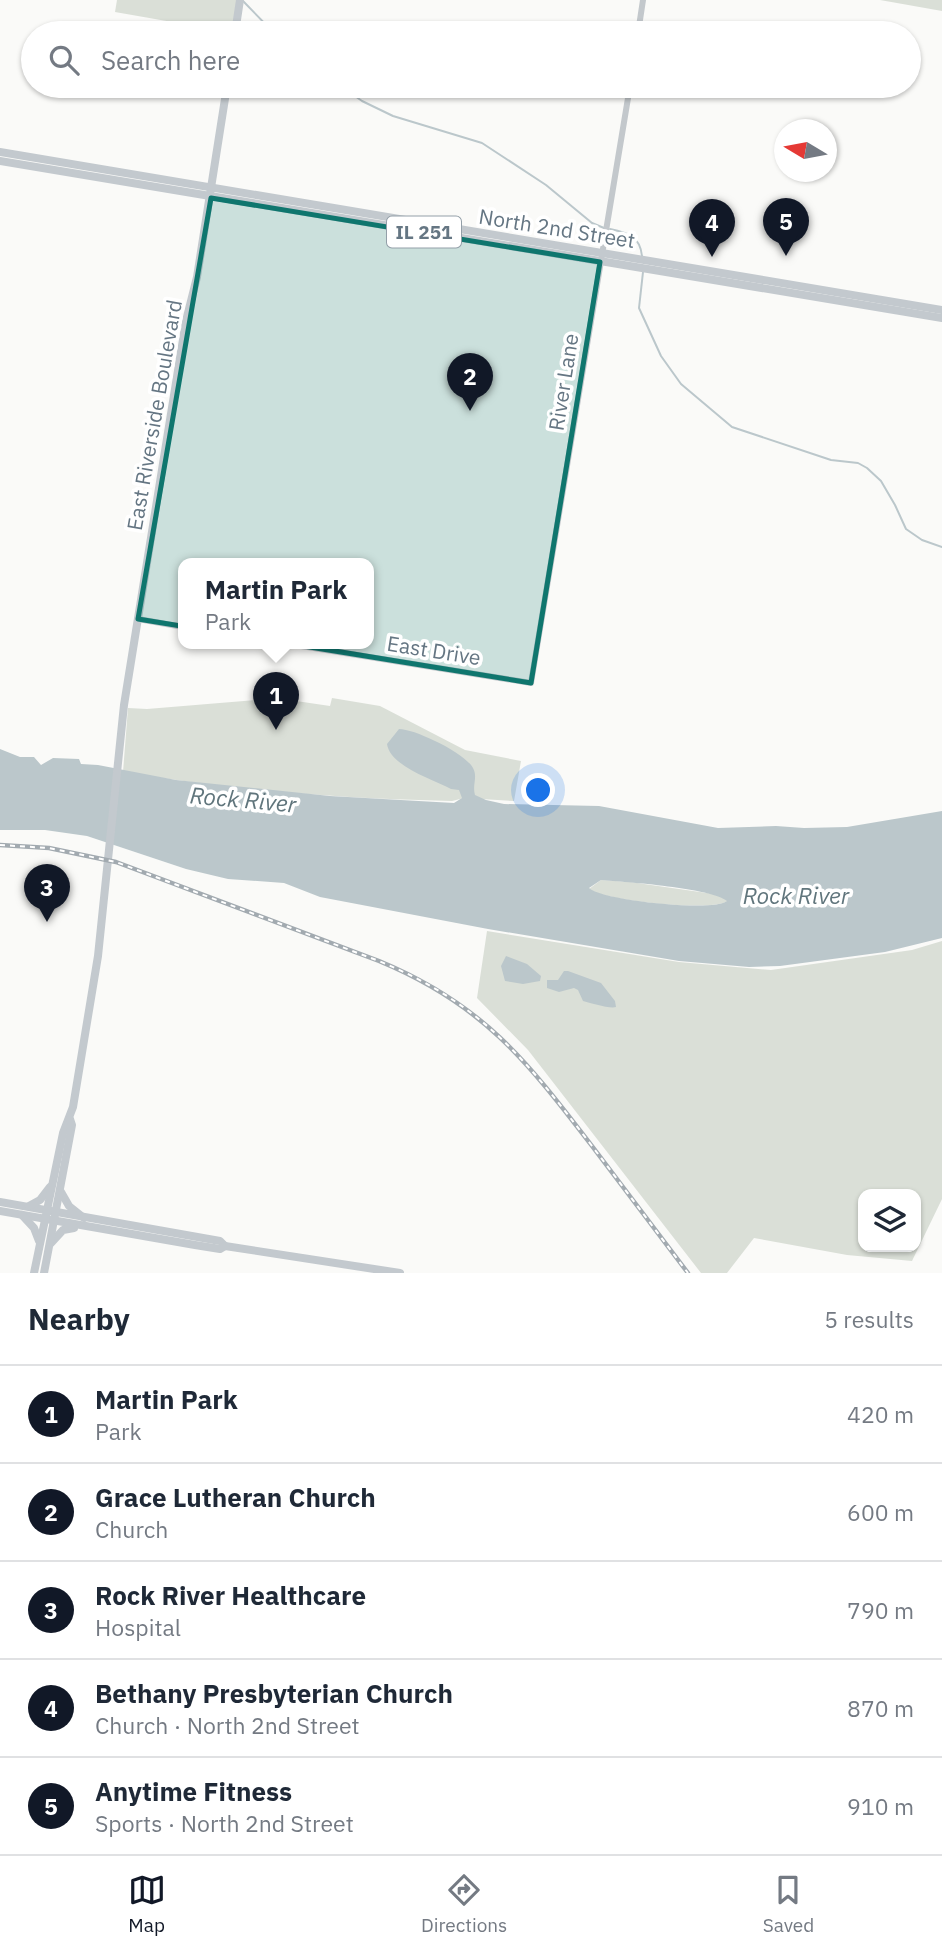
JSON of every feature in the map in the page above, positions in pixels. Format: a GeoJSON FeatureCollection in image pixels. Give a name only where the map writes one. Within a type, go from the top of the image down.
{"type":"FeatureCollection","features":[{"type":"Feature","properties":{"kind":"main road"},"geometry":{"type":"LineString","coordinates":[[237,21],[239,3]]}},
{"type":"Feature","properties":{"kind":"main road","name":"East Riverside Boulevard"},"geometry":{"type":"LineString","coordinates":[[69,1119],[98,956],[124,705],[186,325],[211,198],[225,98]]}},
{"type":"Feature","properties":{"kind":"main road","name":"North 2nd Street"},"geometry":{"type":"LineString","coordinates":[[0,152],[212,187],[601,258]]}},
{"type":"Feature","properties":{"kind":"main road","name":"North 2nd Street"},"geometry":{"type":"LineString","coordinates":[[0,161],[211,198],[637,263],[942,318]]}},
{"type":"Feature","properties":{"kind":"main road"},"geometry":{"type":"LineString","coordinates":[[131,183],[132,173]]}},
{"type":"Feature","properties":{"kind":"main road","name":"North 2nd Street"},"geometry":{"type":"LineString","coordinates":[[648,265],[942,310]]}},
{"type":"Feature","properties":{"kind":"main road"},"geometry":{"type":"LineString","coordinates":[[34,1273],[44,1220],[51,1211],[61,1190],[72,1125],[69,1119],[62,1132],[53,1182],[51,1211],[54,1222],[44,1273]]}},
{"type":"Feature","properties":{"kind":"main road"},"geometry":{"type":"LineString","coordinates":[[27,1206],[40,1200],[53,1182]]}},
{"type":"Feature","properties":{"kind":"main road"},"geometry":{"type":"LineString","coordinates":[[61,1190],[69,1206],[80,1213],[83,1223]]}},
{"type":"Feature","properties":{"kind":"main road"},"geometry":{"type":"LineString","coordinates":[[0,1202],[51,1211],[83,1223]]}},
{"type":"Feature","properties":{"kind":"main road"},"geometry":{"type":"LineString","coordinates":[[0,1211],[54,1222],[83,1223],[219,1249],[225,1246],[400,1273]]}},
{"type":"Feature","properties":{"kind":"main road"},"geometry":{"type":"LineString","coordinates":[[22,1215],[34,1228],[39,1245]]}},
{"type":"Feature","properties":{"kind":"main road"},"geometry":{"type":"LineString","coordinates":[[49,1245],[63,1230],[83,1223]]}},
{"type":"Feature","properties":{"kind":"street"},"geometry":{"type":"LineString","coordinates":[[640,21],[643,0]]}},
{"type":"Feature","properties":{"kind":"street","name":"River Lane"},"geometry":{"type":"LineString","coordinates":[[531,683],[628,98]]}},
{"type":"Feature","properties":{"kind":"street"},"geometry":{"type":"LineString","coordinates":[[138,619],[178,626]]}},
{"type":"Feature","properties":{"kind":"street","name":"East Drive"},"geometry":{"type":"LineString","coordinates":[[320,649],[531,683]]}},
{"type":"Feature","properties":{"kind":"highlighted area"},"geometry":{"type":"Polygon","coordinates":[[[211,198],[600,262],[531,683],[138,619],[211,198]]]}},
{"type":"Feature","properties":{"kind":"shaded area"},"geometry":{"type":"Polygon","coordinates":[[[117,0],[240,0],[237,21],[166,21],[115,12],[117,0]]]}},
{"type":"Feature","properties":{"kind":"shaded area"},"geometry":{"type":"Polygon","coordinates":[[[880,0],[942,0],[942,11],[880,0]]]}},
{"type":"Feature","properties":{"kind":"shaded area"},"geometry":{"type":"Polygon","coordinates":[[[269,697],[330,706],[332,698],[380,706],[465,750],[521,761],[514,801],[329,796],[246,789],[123,772],[128,708],[147,709],[269,697]]]}},
{"type":"Feature","properties":{"kind":"shaded area"},"geometry":{"type":"Polygon","coordinates":[[[601,880],[714,894],[728,901],[718,904],[681,905],[635,901],[589,889],[601,880]]]}},
{"type":"Feature","properties":{"kind":"shaded area"},"geometry":{"type":"Polygon","coordinates":[[[487,931],[679,962],[771,970],[912,950],[942,941],[942,1199],[921,1242],[921,1189],[858,1189],[858,1252],[916,1252],[912,1261],[847,1255],[754,1238],[727,1273],[701,1273],[528,1050],[477,998],[487,931]]]}},
{"type":"Feature","properties":{"kind":"water","name":"Rock River"},"geometry":{"type":"Polygon","coordinates":[[[399,729],[439,743],[473,768],[475,795],[504,804],[599,806],[718,828],[847,827],[942,811],[942,938],[885,952],[780,966],[749,967],[679,961],[320,897],[284,883],[228,879],[186,869],[87,836],[45,830],[0,830],[0,749],[20,757],[34,757],[41,765],[53,758],[79,759],[81,764],[176,780],[330,796],[454,803],[462,798],[459,790],[451,789],[404,765],[390,752],[387,744],[399,729]],[[601,880],[589,888],[598,893],[636,901],[702,905],[727,901],[718,896],[687,889],[601,880]]]}},
{"type":"Feature","properties":{"kind":"water"},"geometry":{"type":"Polygon","coordinates":[[[506,956],[527,964],[541,976],[540,981],[523,984],[505,981],[501,966],[506,956]]]}},
{"type":"Feature","properties":{"kind":"water"},"geometry":{"type":"Polygon","coordinates":[[[564,971],[601,983],[615,1001],[616,1007],[583,1001],[578,990],[574,988],[559,992],[547,988],[547,980],[558,980],[564,971]]]}},
{"type":"Feature","properties":{"kind":"waterway"},"geometry":{"type":"LineString","coordinates":[[243,1],[262,21]]}},
{"type":"Feature","properties":{"kind":"waterway"},"geometry":{"type":"LineString","coordinates":[[358,98],[393,116],[482,143],[546,185],[592,223],[604,228]]}},
{"type":"Feature","properties":{"kind":"waterway"},"geometry":{"type":"LineString","coordinates":[[610,229],[632,236],[639,244],[642,256]]}},
{"type":"Feature","properties":{"kind":"waterway"},"geometry":{"type":"LineString","coordinates":[[643,272],[639,308],[661,356],[681,384],[732,427],[831,460],[858,463],[867,468],[881,481],[906,529],[922,540],[942,547]]}},
{"type":"Feature","properties":{"kind":"railway"},"geometry":{"type":"LineString","coordinates":[[0,845],[49,848],[116,862],[379,961],[447,996],[500,1037],[546,1087],[688,1273]]}},
{"type":"Feature","properties":{"kind":"place","name":"Anytime Fitness"},"geometry":{"type":"Point","coordinates":[786,256]}},
{"type":"Feature","properties":{"kind":"place","name":"Bethany Presbyterian Church"},"geometry":{"type":"Point","coordinates":[712,257]}},
{"type":"Feature","properties":{"kind":"place","name":"Grace Lutheran Church"},"geometry":{"type":"Point","coordinates":[470,411]}},
{"type":"Feature","properties":{"kind":"place","name":"Martin Park"},"geometry":{"type":"Point","coordinates":[276,730]}},
{"type":"Feature","properties":{"kind":"place","name":"Rock River Healthcare"},"geometry":{"type":"Point","coordinates":[47,922]}}]}
